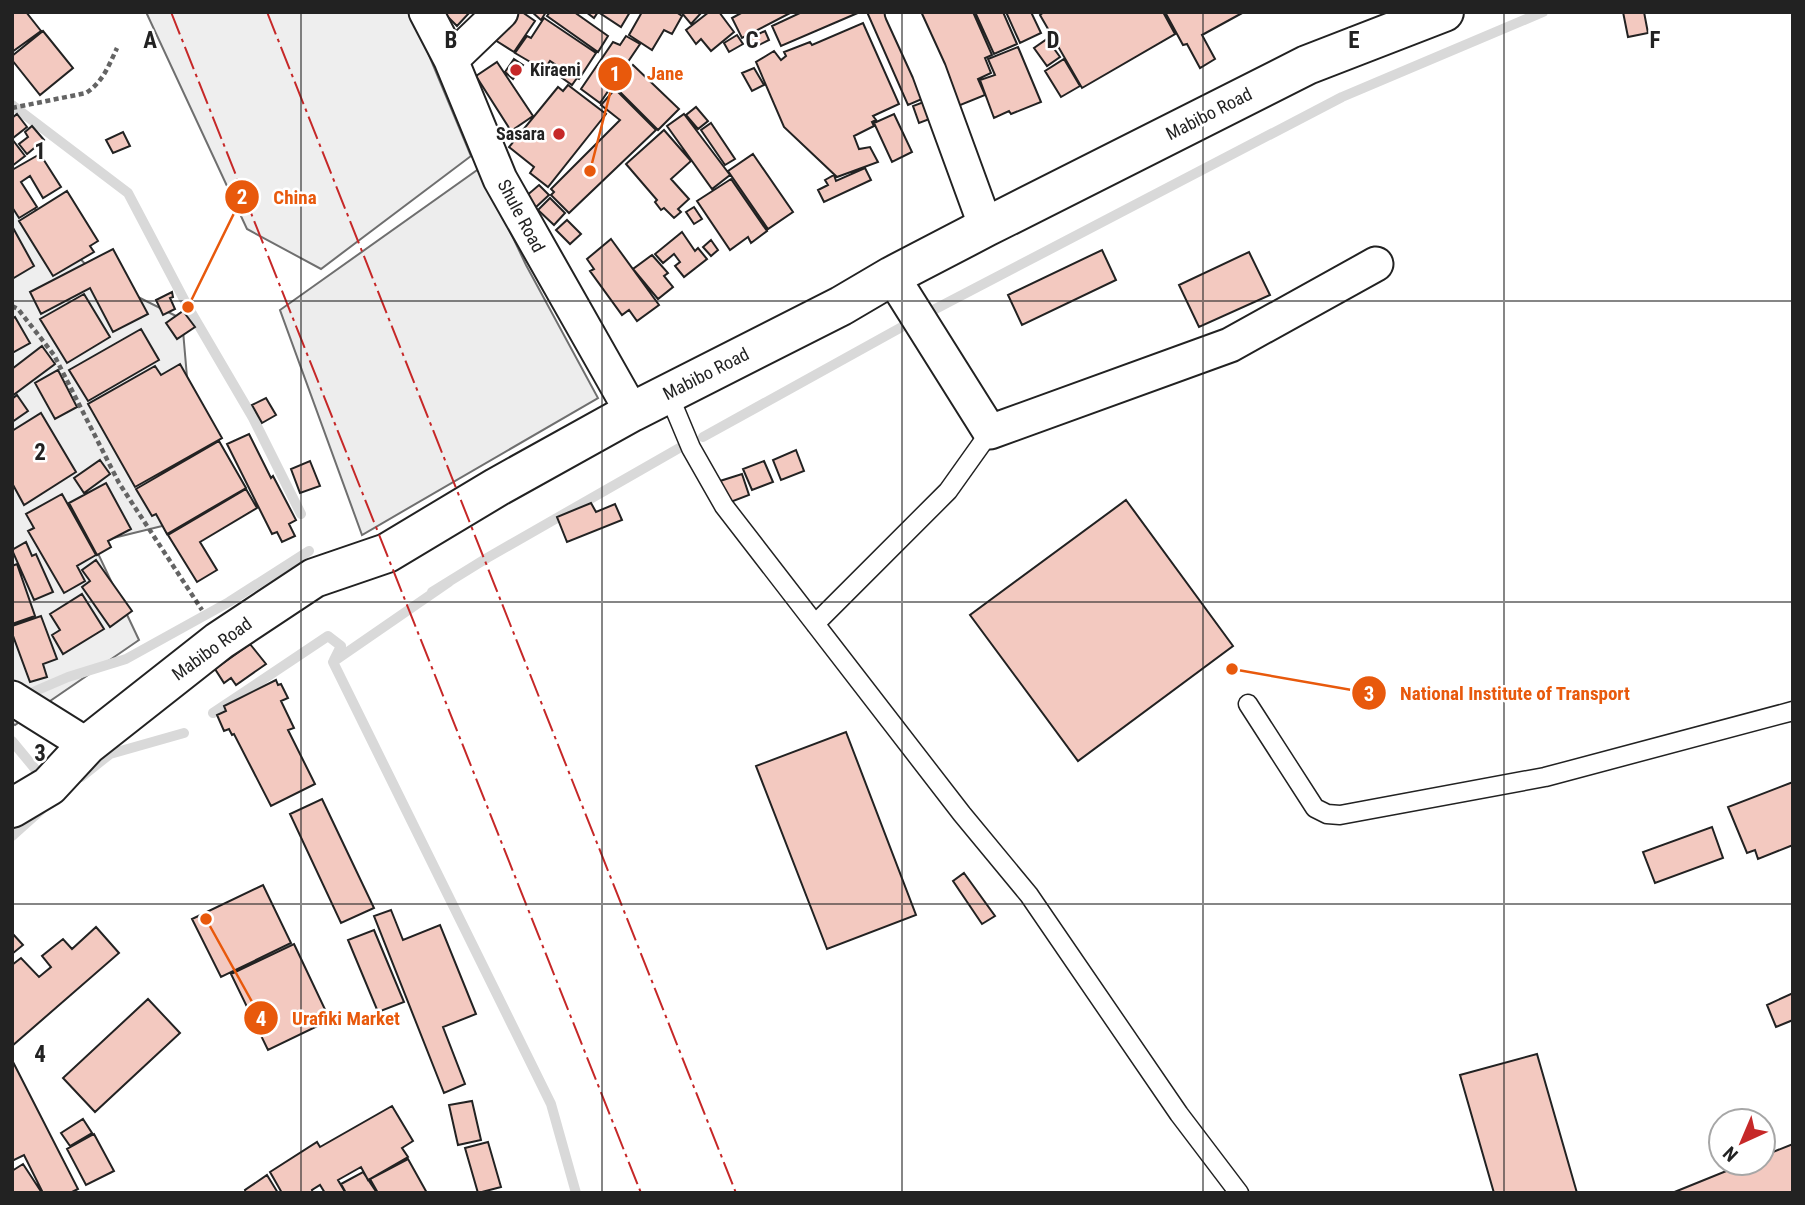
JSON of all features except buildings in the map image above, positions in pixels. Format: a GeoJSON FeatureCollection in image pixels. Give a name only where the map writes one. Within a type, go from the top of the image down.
{"type":"FeatureCollection","features":[{"type":"Feature","properties":{"kind":"main road","name":"Mabibo Road"},"geometry":{"type":"LineString","coordinates":[[12,808],[49,786],[87,745],[219,641],[314,578],[387,553],[497,486],[632,412],[841,306],[986,227],[1307,65],[1444,12]]}},
{"type":"Feature","properties":{"kind":"street","name":"Shule Road"},"geometry":{"type":"LineString","coordinates":[[426,12],[451,60],[500,179],[632,412]]}},
{"type":"Feature","properties":{"kind":"street"},"geometry":{"type":"LineString","coordinates":[[451,60],[501,12]]}},
{"type":"Feature","properties":{"kind":"street"},"geometry":{"type":"LineString","coordinates":[[902,12],[929,71],[986,227]]}},
{"type":"Feature","properties":{"kind":"street"},"geometry":{"type":"LineString","coordinates":[[892,276],[990,432],[1230,345],[1376,264]]}},
{"type":"Feature","properties":{"kind":"street"},"geometry":{"type":"LineString","coordinates":[[12,698],[87,745]]}},
{"type":"Feature","properties":{"kind":"lane"},"geometry":{"type":"LineString","coordinates":[[668,393],[691,448],[724,506],[962,814],[1029,895],[1179,1114],[1239,1193]]}},
{"type":"Feature","properties":{"kind":"lane"},"geometry":{"type":"LineString","coordinates":[[815,624],[948,491],[990,432]]}},
{"type":"Feature","properties":{"kind":"lane"},"geometry":{"type":"LineString","coordinates":[[1248,704],[1315,808],[1327,814],[1340,815],[1545,777],[1793,711]]}},
{"type":"Feature","properties":{"kind":"path"},"geometry":{"type":"LineString","coordinates":[[12,108],[86,93],[95,87],[105,73],[117,48]]}},
{"type":"Feature","properties":{"kind":"path"},"geometry":{"type":"LineString","coordinates":[[12,306],[18,309],[54,355],[119,483],[196,600],[219,641]]}},
{"type":"Feature","properties":{"kind":"shaded area"},"geometry":{"type":"Polygon","coordinates":[[[146,12],[411,12],[471,156],[321,269],[247,229],[146,12]]]}},
{"type":"Feature","properties":{"kind":"shaded area"},"geometry":{"type":"Polygon","coordinates":[[[480,168],[526,265],[598,398],[362,535],[280,310],[480,168]]]}},
{"type":"Feature","properties":{"kind":"shaded area"},"geometry":{"type":"Polygon","coordinates":[[[12,173],[34,208],[96,276],[182,319],[199,517],[93,543],[139,640],[15,725],[12,723],[12,173]]]}},
{"type":"Feature","properties":{"kind":"waterway"},"geometry":{"type":"LineString","coordinates":[[703,437],[918,318],[1342,97],[1543,12]]}},
{"type":"Feature","properties":{"kind":"waterway"},"geometry":{"type":"LineString","coordinates":[[12,105],[128,193],[188,307],[253,418],[301,514]]}},
{"type":"Feature","properties":{"kind":"waterway"},"geometry":{"type":"LineString","coordinates":[[333,662],[449,582],[432,592],[487,558],[681,447]]}},
{"type":"Feature","properties":{"kind":"waterway"},"geometry":{"type":"LineString","coordinates":[[33,692],[68,677],[126,659],[229,602],[309,551]]}},
{"type":"Feature","properties":{"kind":"waterway"},"geometry":{"type":"LineString","coordinates":[[213,713],[328,636],[341,646],[334,660]]}},
{"type":"Feature","properties":{"kind":"waterway"},"geometry":{"type":"LineString","coordinates":[[333,662],[551,1104],[576,1193]]}},
{"type":"Feature","properties":{"kind":"waterway"},"geometry":{"type":"LineString","coordinates":[[81,777],[110,754],[184,733]]}},
{"type":"Feature","properties":{"kind":"waterway"},"geometry":{"type":"LineString","coordinates":[[12,741],[46,782]]}},
{"type":"Feature","properties":{"kind":"waterway"},"geometry":{"type":"LineString","coordinates":[[12,836],[41,810]]}},
{"type":"Feature","properties":{"kind":"power"},"geometry":{"type":"LineString","coordinates":[[171,12],[641,1193]]}},
{"type":"Feature","properties":{"kind":"power"},"geometry":{"type":"LineString","coordinates":[[267,12],[736,1193]]}},
{"type":"Feature","properties":{"kind":"place","name":"Kiraeni"},"geometry":{"type":"Point","coordinates":[516,70]}},
{"type":"Feature","properties":{"kind":"place","name":"Sasara"},"geometry":{"type":"Point","coordinates":[559,134]}},
{"type":"Feature","properties":{"kind":"place","name":"Jane"},"geometry":{"type":"Point","coordinates":[590,171]}},
{"type":"Feature","properties":{"kind":"place","name":"China"},"geometry":{"type":"Point","coordinates":[188,307]}},
{"type":"Feature","properties":{"kind":"place","name":"National Institute of Transport"},"geometry":{"type":"Point","coordinates":[1232,669]}},
{"type":"Feature","properties":{"kind":"place","name":"Urafiki Market"},"geometry":{"type":"Point","coordinates":[206,919]}}]}
